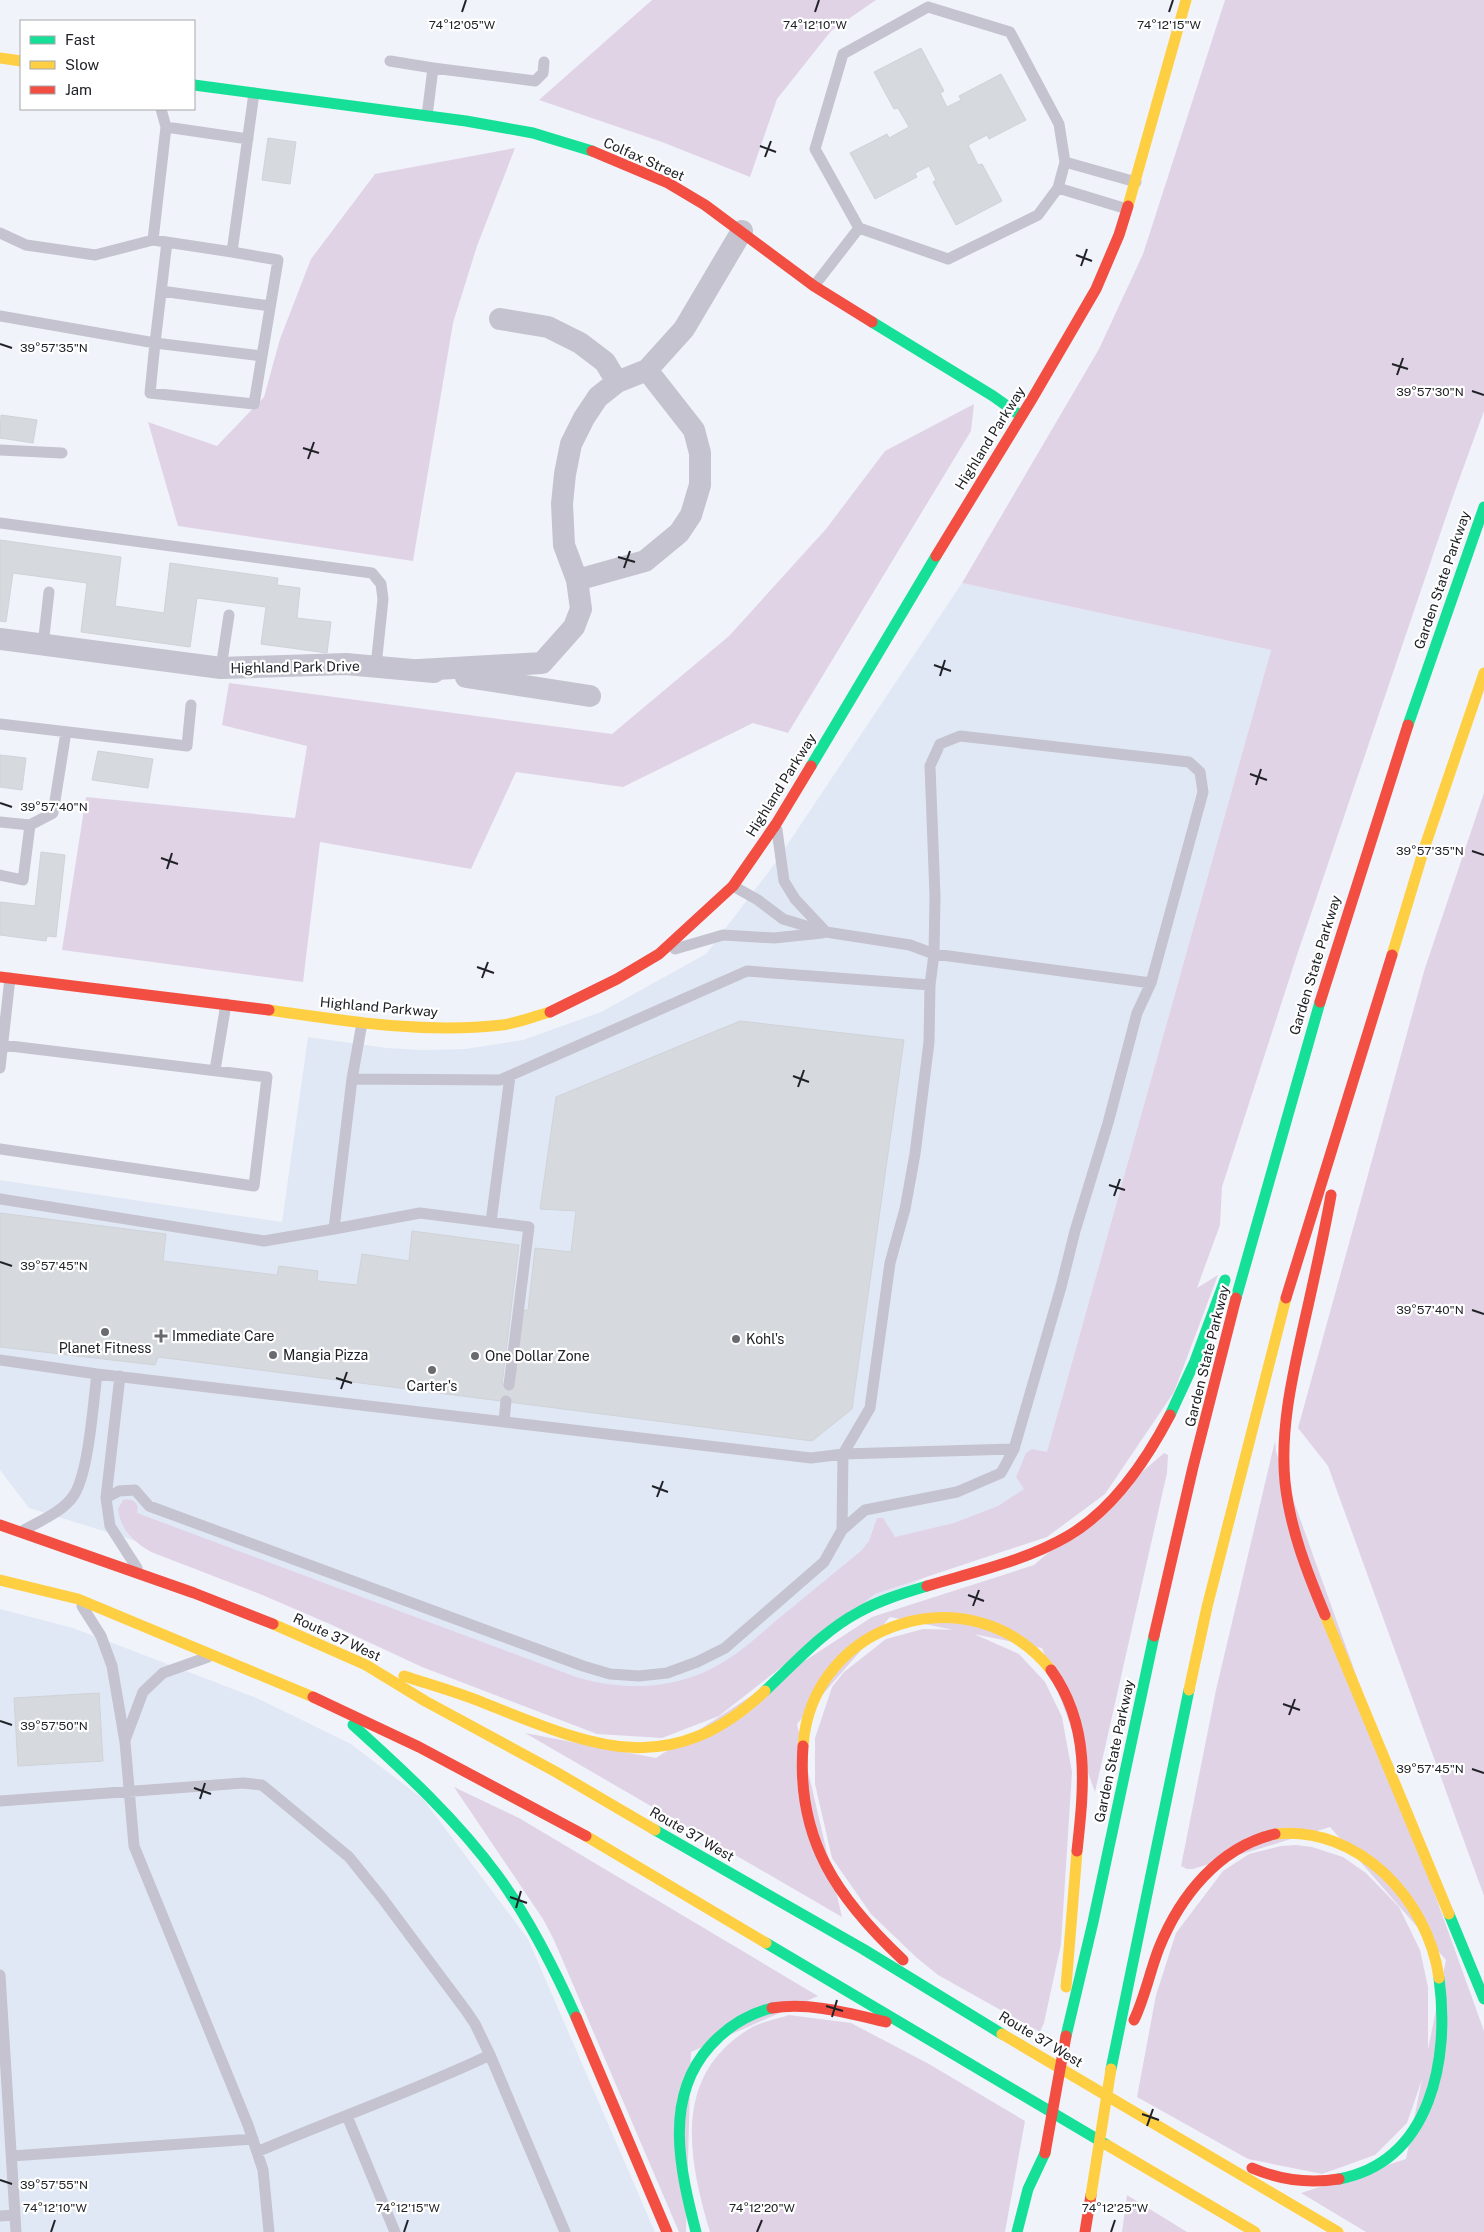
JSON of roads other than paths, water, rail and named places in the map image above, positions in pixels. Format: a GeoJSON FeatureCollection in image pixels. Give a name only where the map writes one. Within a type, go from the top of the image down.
{"type":"FeatureCollection","features":[{"type":"Feature","properties":{"kind":"main road","name":"Highland Parkway"},"geometry":{"type":"LineString","coordinates":[[5,977],[362,1023],[425,1029],[504,1025],[559,1009],[618,979],[659,954],[734,886],[776,824],[1096,289],[1119,235],[1136,182],[1186,0]]}},
{"type":"Feature","properties":{"kind":"main road"},"geometry":{"type":"LineString","coordinates":[[0,58],[20,61]]}},
{"type":"Feature","properties":{"kind":"main road","name":"Colfax Street"},"geometry":{"type":"LineString","coordinates":[[195,85],[427,116],[533,133],[594,152],[668,183],[705,204],[814,286],[993,396],[1021,416]]}},
{"type":"Feature","properties":{"kind":"main road","name":"Garden State Parkway"},"geometry":{"type":"LineString","coordinates":[[1040,2193],[1045,2153],[1066,2036],[1088,1948],[1116,1807],[1168,1576],[1256,1222],[1286,1109],[1380,805],[1484,507]]}},
{"type":"Feature","properties":{"kind":"main road"},"geometry":{"type":"LineString","coordinates":[[1085,2232],[1111,2069],[1170,1777],[1208,1607],[1295,1265],[1424,848],[1484,673]]}},
{"type":"Feature","properties":{"kind":"main road"},"geometry":{"type":"LineString","coordinates":[[1241,1237],[1286,1109]]}},
{"type":"Feature","properties":{"kind":"main road"},"geometry":{"type":"LineString","coordinates":[[1338,1130],[1334,1179],[1324,1236],[1298,1352],[1289,1402],[1284,1462],[1289,1509],[1297,1542],[1310,1576],[1484,1999]]}},
{"type":"Feature","properties":{"kind":"main road"},"geometry":{"type":"LineString","coordinates":[[366,1665],[458,1692],[538,1726],[590,1741],[644,1748],[674,1746],[698,1739],[732,1718],[850,1617],[890,1598],[1030,1554],[1066,1538],[1096,1515],[1132,1476],[1170,1417],[1198,1358],[1231,1264]]}},
{"type":"Feature","properties":{"kind":"main road","name":"Route 37 West"},"geometry":{"type":"LineString","coordinates":[[0,1525],[141,1573],[259,1618],[366,1665],[863,1949],[950,2003],[1338,2232]]}},
{"type":"Feature","properties":{"kind":"main road"},"geometry":{"type":"LineString","coordinates":[[0,1580],[78,1598],[331,1705],[419,1747],[559,1820],[1255,2232]]}},
{"type":"Feature","properties":{"kind":"main road"},"geometry":{"type":"LineString","coordinates":[[950,2003],[865,1923],[839,1890],[820,1856],[810,1829],[803,1800],[801,1771],[805,1732],[812,1706],[824,1681],[840,1661],[860,1644],[884,1630],[909,1621],[940,1618],[962,1619],[985,1624],[1014,1637],[1049,1668],[1074,1719],[1082,1755],[1082,1792],[1066,1968],[1066,2036]]}},
{"type":"Feature","properties":{"kind":"main road"},"geometry":{"type":"LineString","coordinates":[[331,1705],[418,1784],[456,1825],[486,1860],[525,1916],[549,1956],[563,1985],[667,2232]]}},
{"type":"Feature","properties":{"kind":"main road"},"geometry":{"type":"LineString","coordinates":[[1111,2069],[1144,2000],[1160,1946],[1170,1927],[1196,1885],[1223,1857],[1234,1849],[1255,1839],[1275,1833],[1288,1831],[1318,1834],[1332,1839],[1360,1854],[1388,1877],[1411,1905],[1426,1933],[1436,1964],[1441,1999],[1441,2033],[1432,2089],[1427,2106],[1412,2134],[1385,2162],[1361,2174],[1330,2180],[1301,2182],[1264,2173],[1177,2137]]}},
{"type":"Feature","properties":{"kind":"main road"},"geometry":{"type":"LineString","coordinates":[[696,2232],[679,2150],[678,2114],[682,2095],[693,2068],[716,2038],[742,2019],[756,2012],[782,2007],[807,2006],[832,2010],[917,2031]]}},
{"type":"Feature","properties":{"kind":"main road"},"geometry":{"type":"LineString","coordinates":[[1016,2232],[1028,2189],[1045,2153]]}},
{"type":"Feature","properties":{"kind":"main road"},"geometry":{"type":"LineString","coordinates":[[1091,2194],[1092,2232]]}},
{"type":"Feature","properties":{"kind":"main road"},"geometry":{"type":"LineString","coordinates":[[1216,2209],[1235,2232]]}},
{"type":"Feature","properties":{"kind":"street"},"geometry":{"type":"LineString","coordinates":[[419,670],[542,663],[574,627],[581,608],[577,580],[564,545],[563,496],[570,444],[598,396],[617,382],[647,370],[684,329],[742,231]]}},
{"type":"Feature","properties":{"kind":"street"},"geometry":{"type":"LineString","coordinates":[[500,319],[548,327],[580,343],[604,362],[617,382]]}},
{"type":"Feature","properties":{"kind":"street"},"geometry":{"type":"LineString","coordinates":[[577,580],[645,561],[679,534],[691,515],[700,485],[700,453],[694,430],[647,370]]}},
{"type":"Feature","properties":{"kind":"street","name":"Highland Park Drive"},"geometry":{"type":"LineString","coordinates":[[0,639],[221,668],[346,664],[419,670],[590,696]]}},
{"type":"Feature","properties":{"kind":"lane"},"geometry":{"type":"LineString","coordinates":[[928,7],[1010,32],[1059,124],[1065,162],[1058,188],[1038,215],[948,259],[859,228],[814,149],[843,54],[928,7]]}},
{"type":"Feature","properties":{"kind":"lane"},"geometry":{"type":"LineString","coordinates":[[390,62],[535,81],[544,74],[544,62]]}},
{"type":"Feature","properties":{"kind":"lane"},"geometry":{"type":"LineString","coordinates":[[427,116],[432,68]]}},
{"type":"Feature","properties":{"kind":"lane"},"geometry":{"type":"LineString","coordinates":[[232,252],[254,92]]}},
{"type":"Feature","properties":{"kind":"lane"},"geometry":{"type":"LineString","coordinates":[[153,240],[166,127],[162,110]]}},
{"type":"Feature","properties":{"kind":"lane"},"geometry":{"type":"LineString","coordinates":[[166,127],[248,138]]}},
{"type":"Feature","properties":{"kind":"lane"},"geometry":{"type":"LineString","coordinates":[[1065,162],[1136,182]]}},
{"type":"Feature","properties":{"kind":"lane"},"geometry":{"type":"LineString","coordinates":[[1058,188],[1127,209]]}},
{"type":"Feature","properties":{"kind":"lane"},"geometry":{"type":"LineString","coordinates":[[814,286],[859,228]]}},
{"type":"Feature","properties":{"kind":"lane"},"geometry":{"type":"LineString","coordinates":[[0,233],[26,245],[95,255],[153,240],[167,242],[232,252],[278,260],[254,404],[150,392],[167,242]]}},
{"type":"Feature","properties":{"kind":"lane"},"geometry":{"type":"LineString","coordinates":[[161,291],[270,306]]}},
{"type":"Feature","properties":{"kind":"lane"},"geometry":{"type":"LineString","coordinates":[[0,316],[155,343],[262,356]]}},
{"type":"Feature","properties":{"kind":"lane"},"geometry":{"type":"LineString","coordinates":[[0,450],[62,452]]}},
{"type":"Feature","properties":{"kind":"lane"},"geometry":{"type":"LineString","coordinates":[[0,523],[372,573],[381,584],[383,599],[376,666]]}},
{"type":"Feature","properties":{"kind":"lane"},"geometry":{"type":"LineString","coordinates":[[42,644],[49,592]]}},
{"type":"Feature","properties":{"kind":"lane"},"geometry":{"type":"LineString","coordinates":[[221,668],[229,615]]}},
{"type":"Feature","properties":{"kind":"lane"},"geometry":{"type":"LineString","coordinates":[[0,724],[187,746],[191,705]]}},
{"type":"Feature","properties":{"kind":"lane"},"geometry":{"type":"LineString","coordinates":[[0,822],[30,825],[53,813],[66,732]]}},
{"type":"Feature","properties":{"kind":"lane"},"geometry":{"type":"LineString","coordinates":[[106,1498],[120,1491],[135,1490],[150,1506],[583,1666],[610,1674],[639,1676],[667,1673],[697,1662],[725,1648],[824,1562],[842,1530],[865,1510],[957,1492],[1001,1473],[1014,1449],[1061,1287],[1075,1231],[1108,1123],[1137,1013],[1151,983],[1203,792],[1200,772],[1189,762],[960,736],[940,744],[930,766],[935,896],[929,1042],[905,1209],[890,1263],[870,1408],[843,1454],[842,1530]]}},
{"type":"Feature","properties":{"kind":"lane"},"geometry":{"type":"LineString","coordinates":[[776,824],[784,881],[795,899],[826,932]]}},
{"type":"Feature","properties":{"kind":"lane"},"geometry":{"type":"LineString","coordinates":[[0,876],[23,880],[30,825]]}},
{"type":"Feature","properties":{"kind":"lane"},"geometry":{"type":"LineString","coordinates":[[734,886],[758,900],[783,919],[826,932],[910,945],[934,954],[1151,983]]}},
{"type":"Feature","properties":{"kind":"lane"},"geometry":{"type":"LineString","coordinates":[[659,954],[723,935],[774,938],[826,932]]}},
{"type":"Feature","properties":{"kind":"lane"},"geometry":{"type":"LineString","coordinates":[[352,1079],[500,1080],[747,971],[930,985]]}},
{"type":"Feature","properties":{"kind":"lane"},"geometry":{"type":"LineString","coordinates":[[0,1068],[5,977]]}},
{"type":"Feature","properties":{"kind":"lane"},"geometry":{"type":"LineString","coordinates":[[215,1070],[226,1004]]}},
{"type":"Feature","properties":{"kind":"lane"},"geometry":{"type":"LineString","coordinates":[[334,1229],[352,1079],[362,1023]]}},
{"type":"Feature","properties":{"kind":"lane"},"geometry":{"type":"LineString","coordinates":[[0,1149],[254,1186],[267,1077],[2,1045]]}},
{"type":"Feature","properties":{"kind":"lane"},"geometry":{"type":"LineString","coordinates":[[491,1222],[510,1076]]}},
{"type":"Feature","properties":{"kind":"lane"},"geometry":{"type":"LineString","coordinates":[[0,1200],[264,1241],[420,1213],[529,1227],[509,1385]]}},
{"type":"Feature","properties":{"kind":"lane"},"geometry":{"type":"LineString","coordinates":[[0,1360],[97,1374],[811,1458],[843,1454],[1014,1449]]}},
{"type":"Feature","properties":{"kind":"lane"},"geometry":{"type":"LineString","coordinates":[[20,1533],[54,1512],[73,1496],[83,1477],[97,1374]]}},
{"type":"Feature","properties":{"kind":"lane"},"geometry":{"type":"LineString","coordinates":[[120,1376],[106,1498],[110,1526],[141,1573]]}},
{"type":"Feature","properties":{"kind":"lane"},"geometry":{"type":"LineString","coordinates":[[504,1421],[506,1401]]}},
{"type":"Feature","properties":{"kind":"lane"},"geometry":{"type":"LineString","coordinates":[[78,1598],[100,1636],[112,1666],[124,1742],[134,1846],[253,2139],[263,2170],[269,2232]]}},
{"type":"Feature","properties":{"kind":"lane"},"geometry":{"type":"LineString","coordinates":[[124,1742],[143,1692],[163,1673],[213,1655]]}},
{"type":"Feature","properties":{"kind":"lane"},"geometry":{"type":"LineString","coordinates":[[0,1801],[243,1783],[262,1785],[349,1857],[467,2012],[490,2055],[565,2232]]}},
{"type":"Feature","properties":{"kind":"lane"},"geometry":{"type":"LineString","coordinates":[[0,1975],[16,2232]]}},
{"type":"Feature","properties":{"kind":"lane"},"geometry":{"type":"LineString","coordinates":[[257,2152],[442,2077],[490,2055]]}},
{"type":"Feature","properties":{"kind":"lane"},"geometry":{"type":"LineString","coordinates":[[347,2116],[395,2232]]}},
{"type":"Feature","properties":{"kind":"lane"},"geometry":{"type":"LineString","coordinates":[[12,2156],[253,2139]]}},
{"type":"Feature","properties":{"kind":"lane"},"geometry":{"type":"LineString","coordinates":[[0,2216],[15,2215]]}},
{"type":"Feature","properties":{"kind":"place","name":"Planet Fitness"},"geometry":{"type":"Point","coordinates":[105,1332]}},
{"type":"Feature","properties":{"kind":"place","name":"Immediate Care"},"geometry":{"type":"Point","coordinates":[161,1336]}},
{"type":"Feature","properties":{"kind":"place","name":"Kohl's"},"geometry":{"type":"Point","coordinates":[736,1339]}},
{"type":"Feature","properties":{"kind":"place","name":"Mangia Pizza"},"geometry":{"type":"Point","coordinates":[273,1355]}},
{"type":"Feature","properties":{"kind":"place","name":"One Dollar Zone"},"geometry":{"type":"Point","coordinates":[475,1356]}},
{"type":"Feature","properties":{"kind":"place","name":"Carter's"},"geometry":{"type":"Point","coordinates":[432,1370]}}]}
